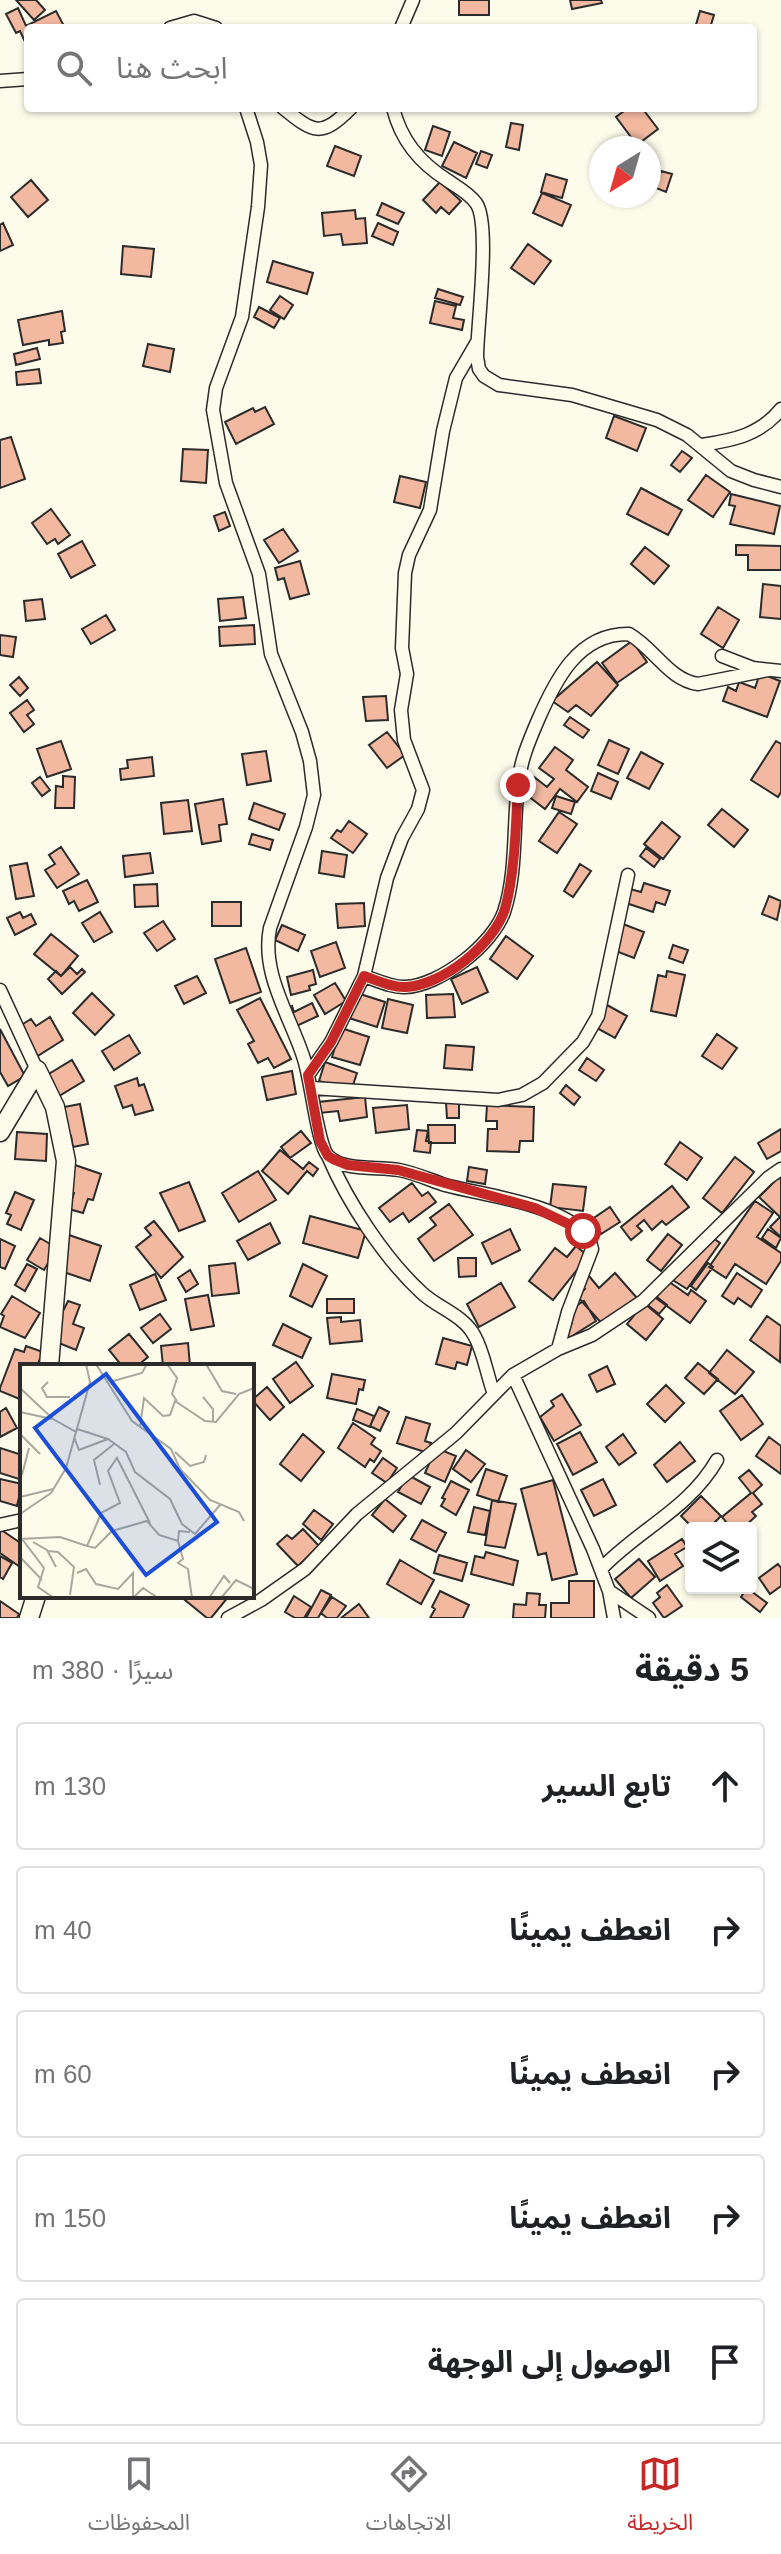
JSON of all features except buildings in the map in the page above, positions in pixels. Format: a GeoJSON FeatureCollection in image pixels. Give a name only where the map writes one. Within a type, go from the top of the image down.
{"type":"FeatureCollection","features":[{"type":"Feature","properties":{"kind":"street"},"geometry":{"type":"LineString","coordinates":[[403,24],[413,0]]}},
{"type":"Feature","properties":{"kind":"street"},"geometry":{"type":"LineString","coordinates":[[184,24],[194,21],[203,24]]}},
{"type":"Feature","properties":{"kind":"street"},"geometry":{"type":"LineString","coordinates":[[0,81],[24,79]]}},
{"type":"Feature","properties":{"kind":"street"},"geometry":{"type":"LineString","coordinates":[[247,112],[261,165],[258,207],[242,317],[216,388],[213,410],[226,483],[259,574],[275,668],[302,732],[313,781],[312,806],[268,939],[271,971],[305,1059],[320,1141],[362,1218],[398,1266],[433,1303],[459,1318],[474,1335],[494,1394]]}},
{"type":"Feature","properties":{"kind":"street"},"geometry":{"type":"LineString","coordinates":[[288,112],[307,127],[318,130],[331,126],[347,112]]}},
{"type":"Feature","properties":{"kind":"street"},"geometry":{"type":"LineString","coordinates":[[394,112],[399,130],[414,154],[468,195],[480,210],[483,239],[477,342],[479,369],[484,376],[499,385],[572,395],[635,412],[672,427],[702,445],[731,471],[781,487]]}},
{"type":"Feature","properties":{"kind":"street"},"geometry":{"type":"LineString","coordinates":[[310,1082],[364,976],[387,878],[402,838],[418,809],[423,790],[404,740],[401,710],[407,674],[402,648],[405,573],[409,555],[430,510],[443,431],[456,378],[477,342]]}},
{"type":"Feature","properties":{"kind":"street"},"geometry":{"type":"LineString","coordinates":[[702,445],[756,432],[767,426],[781,409]]}},
{"type":"Feature","properties":{"kind":"street"},"geometry":{"type":"LineString","coordinates":[[364,976],[405,987],[438,977],[465,960],[495,930],[506,905],[521,767],[552,687],[566,666],[585,649],[606,636],[629,634],[674,674],[698,684],[774,671]]}},
{"type":"Feature","properties":{"kind":"street"},"geometry":{"type":"LineString","coordinates":[[722,656],[753,668],[774,671]]}},
{"type":"Feature","properties":{"kind":"street"},"geometry":{"type":"LineString","coordinates":[[310,1082],[498,1100],[522,1095],[543,1083],[583,1042],[598,1016],[628,875]]}},
{"type":"Feature","properties":{"kind":"street"},"geometry":{"type":"LineString","coordinates":[[0,990],[55,1107],[66,1161],[49,1364]]}},
{"type":"Feature","properties":{"kind":"street"},"geometry":{"type":"LineString","coordinates":[[0,1132],[37,1070]]}},
{"type":"Feature","properties":{"kind":"street"},"geometry":{"type":"LineString","coordinates":[[328,1156],[340,1163],[398,1170],[535,1208],[583,1231],[591,1240],[592,1249],[568,1312],[558,1349]]}},
{"type":"Feature","properties":{"kind":"street"},"geometry":{"type":"LineString","coordinates":[[228,1618],[261,1600],[305,1569],[357,1514],[433,1454],[472,1419],[513,1375],[558,1349],[592,1335],[643,1301],[768,1178],[781,1169]]}},
{"type":"Feature","properties":{"kind":"street"},"geometry":{"type":"LineString","coordinates":[[513,1375],[571,1496],[609,1591],[614,1618]]}},
{"type":"Feature","properties":{"kind":"street"},"geometry":{"type":"LineString","coordinates":[[601,1569],[629,1541],[693,1494],[717,1460]]}},
{"type":"Feature","properties":{"kind":"street"},"geometry":{"type":"LineString","coordinates":[[0,1525],[20,1520]]}},
{"type":"Feature","properties":{"kind":"street"},"geometry":{"type":"LineString","coordinates":[[609,1591],[649,1618]]}},
{"type":"Feature","properties":{"kind":"street"},"geometry":{"type":"LineString","coordinates":[[29,1618],[35,1598]]}},
{"type":"Feature","properties":{"kind":"route"},"geometry":{"type":"LineString","coordinates":[[518,785],[506,905],[495,930],[465,960],[438,977],[405,987],[364,976],[331,1042],[308,1075],[320,1141],[328,1156],[340,1163],[419,1175],[535,1208],[583,1231]]}}]}
